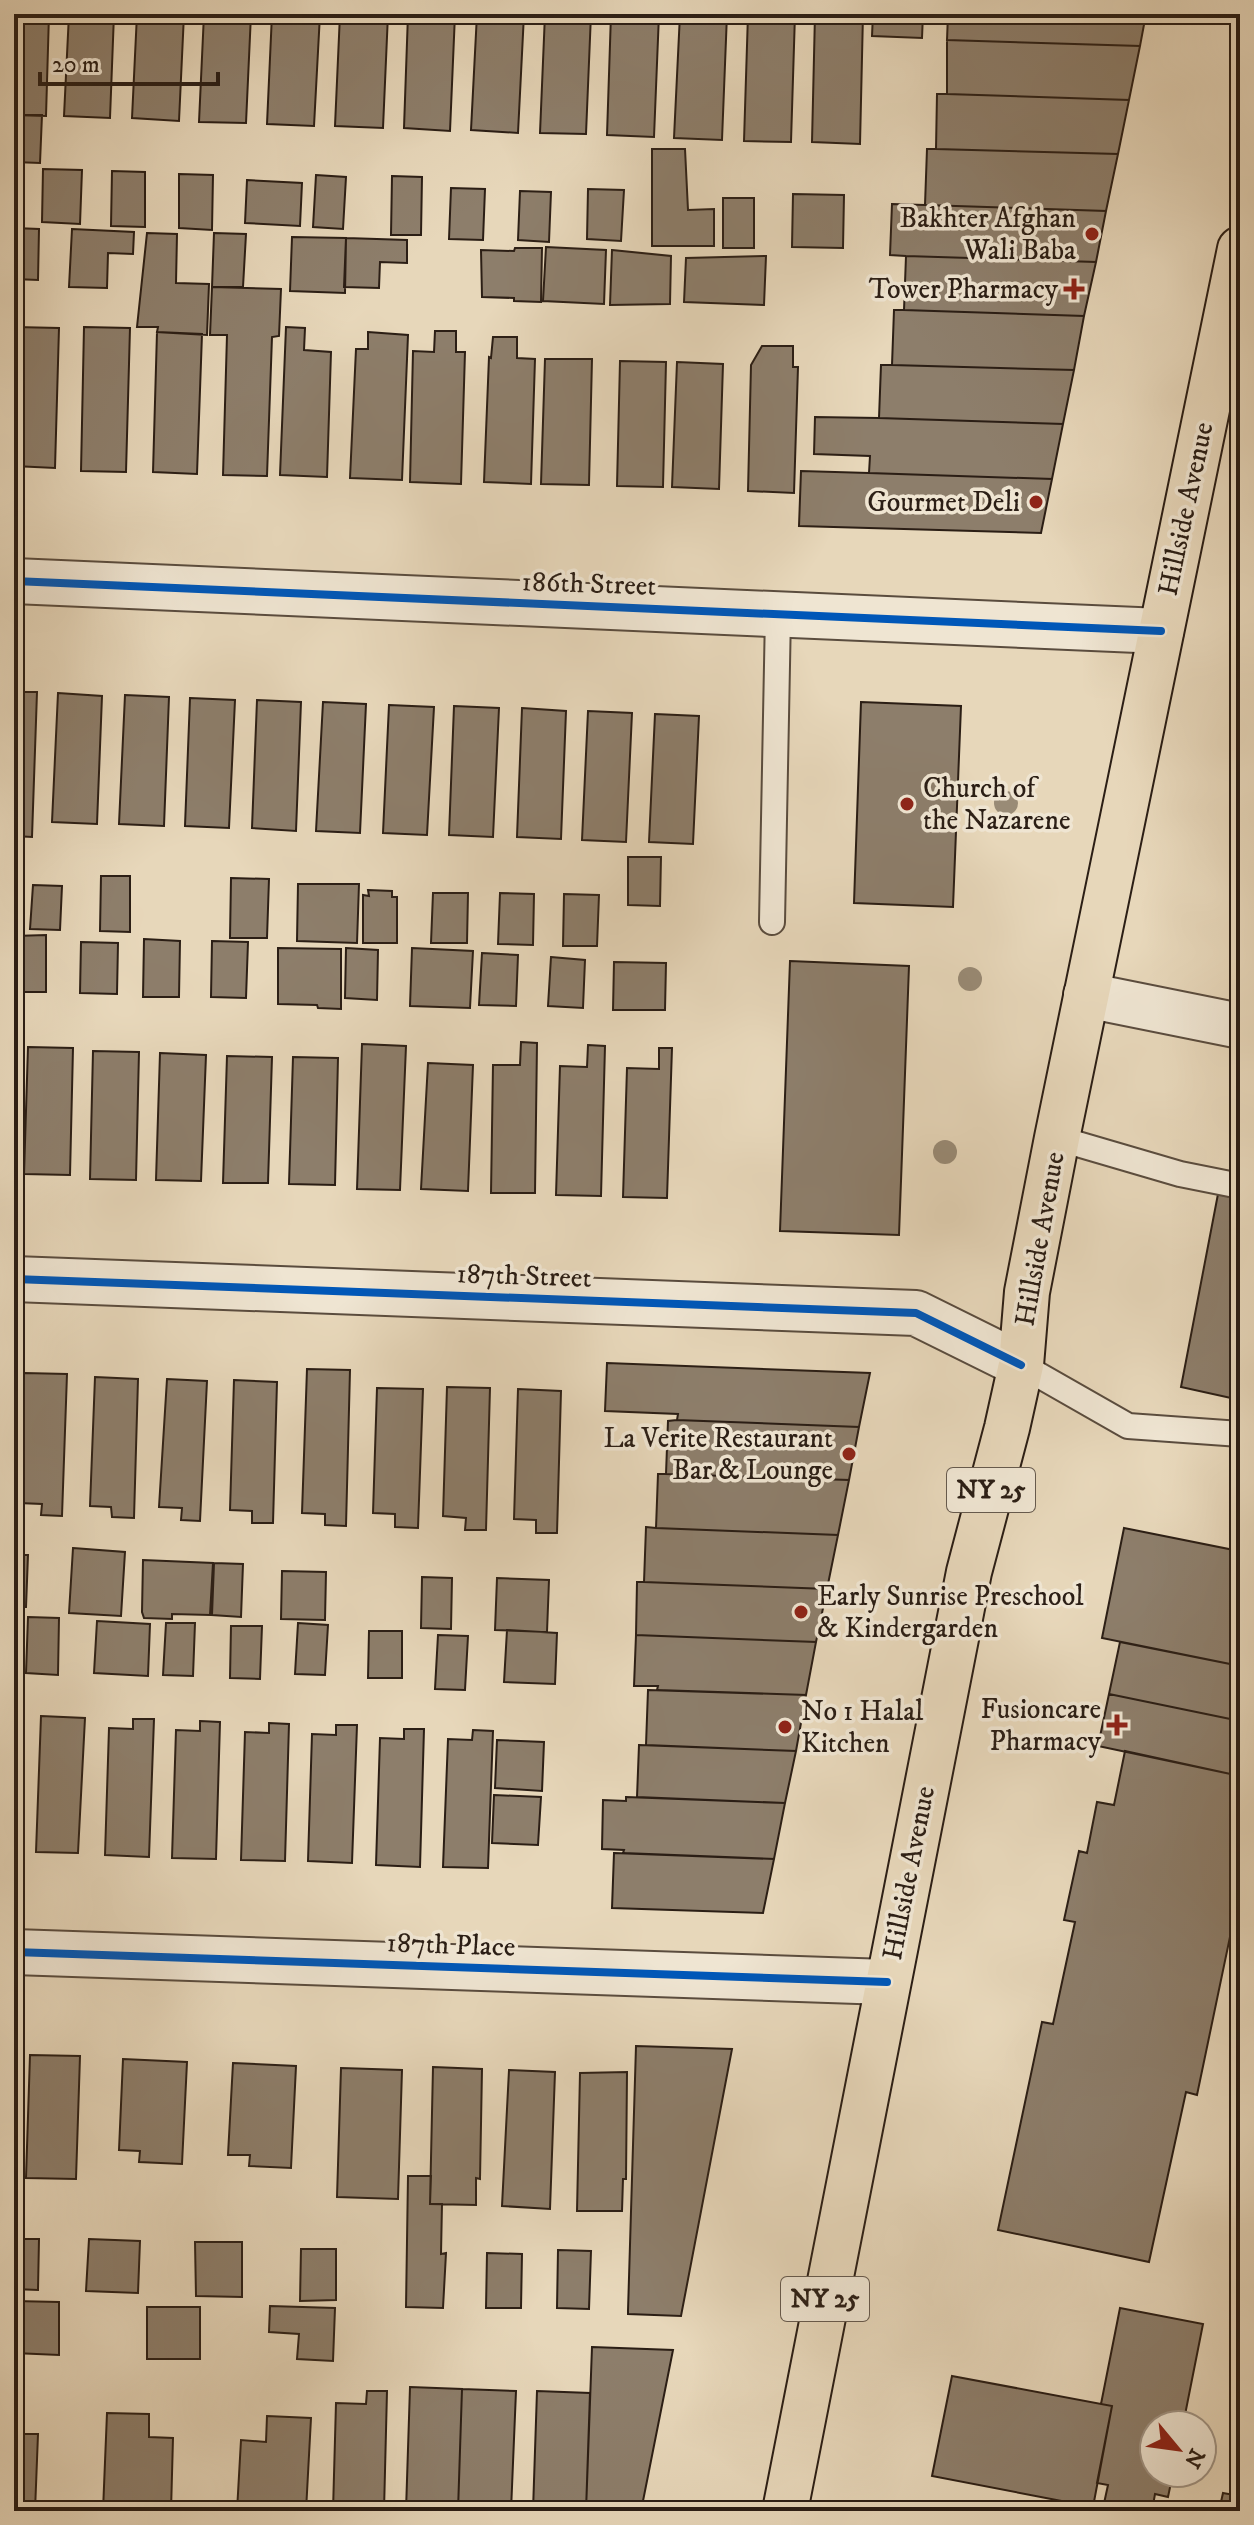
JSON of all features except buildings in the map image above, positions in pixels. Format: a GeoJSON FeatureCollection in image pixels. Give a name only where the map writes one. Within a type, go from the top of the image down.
{"type":"FeatureCollection","features":[{"type":"Feature","properties":{"kind":"main road","name":"Hillside Avenue"},"geometry":{"type":"LineString","coordinates":[[785,2511],[969,1572],[1021,1365],[1027,1292],[1057,1138],[1240,249]]}},
{"type":"Feature","properties":{"kind":"street","name":"186th Street"},"geometry":{"type":"LineString","coordinates":[[14,581],[1161,631]]}},
{"type":"Feature","properties":{"kind":"street"},"geometry":{"type":"LineString","coordinates":[[1086,995],[1240,1026]]}},
{"type":"Feature","properties":{"kind":"street","name":"187th Street"},"geometry":{"type":"LineString","coordinates":[[14,1279],[916,1313],[1021,1365]]}},
{"type":"Feature","properties":{"kind":"street","name":"187th Place"},"geometry":{"type":"LineString","coordinates":[[14,1952],[887,1982]]}},
{"type":"Feature","properties":{"kind":"lane"},"geometry":{"type":"LineString","coordinates":[[772,922],[778,614]]}},
{"type":"Feature","properties":{"kind":"lane"},"geometry":{"type":"LineString","coordinates":[[1057,1138],[1180,1174],[1240,1186]]}},
{"type":"Feature","properties":{"kind":"lane"},"geometry":{"type":"LineString","coordinates":[[1021,1365],[1128,1426],[1240,1434]]}},
{"type":"Feature","properties":{"kind":"cycle path"},"geometry":{"type":"LineString","coordinates":[[14,581],[1161,631]]}},
{"type":"Feature","properties":{"kind":"cycle path"},"geometry":{"type":"LineString","coordinates":[[14,1279],[916,1313],[1021,1365]]}},
{"type":"Feature","properties":{"kind":"cycle path"},"geometry":{"type":"LineString","coordinates":[[14,1952],[887,1982]]}},
{"type":"Feature","properties":{"kind":"place","name":"Bakhter Afghan Wali Baba"},"geometry":{"type":"Point","coordinates":[1092,234]}},
{"type":"Feature","properties":{"kind":"place","name":"Tower Pharmacy"},"geometry":{"type":"Point","coordinates":[1074,289]}},
{"type":"Feature","properties":{"kind":"place","name":"Gourmet Deli"},"geometry":{"type":"Point","coordinates":[1036,502]}},
{"type":"Feature","properties":{"kind":"place","name":"Church of the Nazarene"},"geometry":{"type":"Point","coordinates":[907,804]}},
{"type":"Feature","properties":{"kind":"place","name":"La Verite Restaurant Bar & Lounge"},"geometry":{"type":"Point","coordinates":[849,1454]}},
{"type":"Feature","properties":{"kind":"place","name":"Early Sunrise Preschool & Kindergarden"},"geometry":{"type":"Point","coordinates":[801,1612]}},
{"type":"Feature","properties":{"kind":"place","name":"Fusioncare Pharmacy"},"geometry":{"type":"Point","coordinates":[1117,1725]}},
{"type":"Feature","properties":{"kind":"place","name":"No 1 Halal Kitchen"},"geometry":{"type":"Point","coordinates":[785,1727]}}]}
